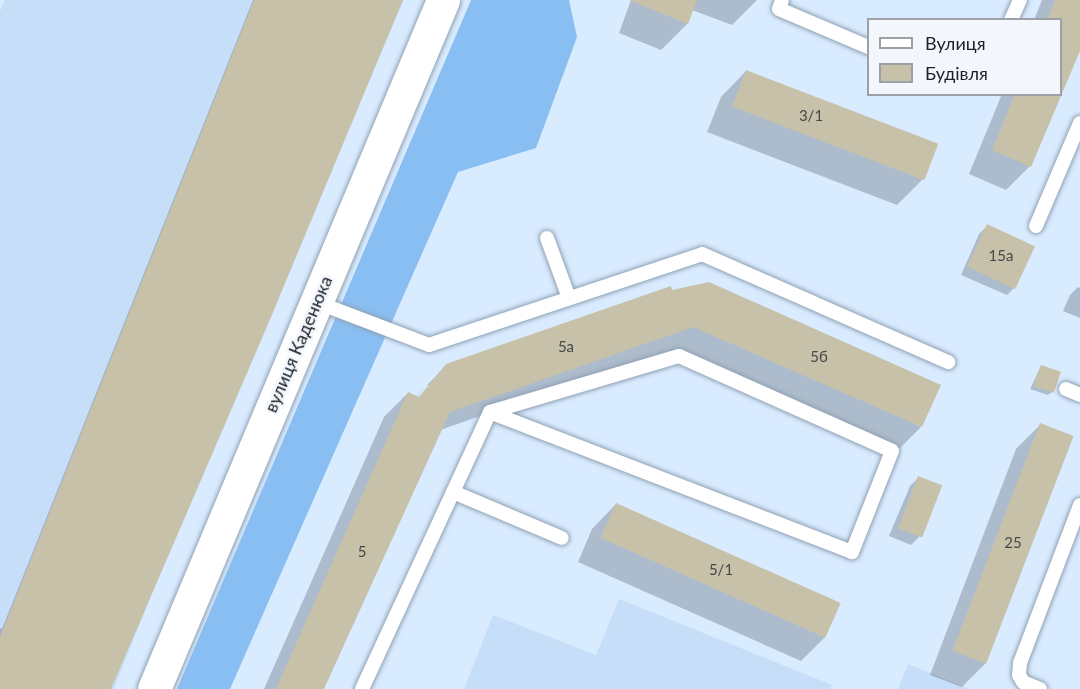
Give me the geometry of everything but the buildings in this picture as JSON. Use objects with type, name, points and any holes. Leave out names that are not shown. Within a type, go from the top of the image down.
[{"type":"street","name":"вулиця Каденюка","points":[[154,689],[443,0]]},
{"type":"lane","points":[[782,0],[779,9],[867,47]]},
{"type":"lane","points":[[1012,18],[1020,0]]},
{"type":"lane","points":[[1036,226],[1080,123]]},
{"type":"lane","points":[[547,238],[569,298]]},
{"type":"lane","points":[[316,302],[429,345],[702,254],[948,362]]},
{"type":"lane","points":[[362,689],[490,412],[679,356],[892,451],[852,552],[490,412]]},
{"type":"lane","points":[[1066,389],[1080,395]]},
{"type":"lane","points":[[453,492],[562,538]]},
{"type":"lane","points":[[1040,689],[1023,682],[1019,675],[1020,663],[1080,505]]},
{"type":"shaded area","points":[[5,0],[404,0],[219,424],[114,689],[0,689],[0,11]]},
{"type":"shaded area","points":[[471,0],[569,0],[577,37],[536,148],[458,172],[230,689],[177,689]]},
{"type":"shaded area","points":[[619,599],[832,685],[830,689],[464,689],[493,615],[596,655]]},
{"type":"shaded area","points":[[908,664],[970,689],[898,689]]}]
